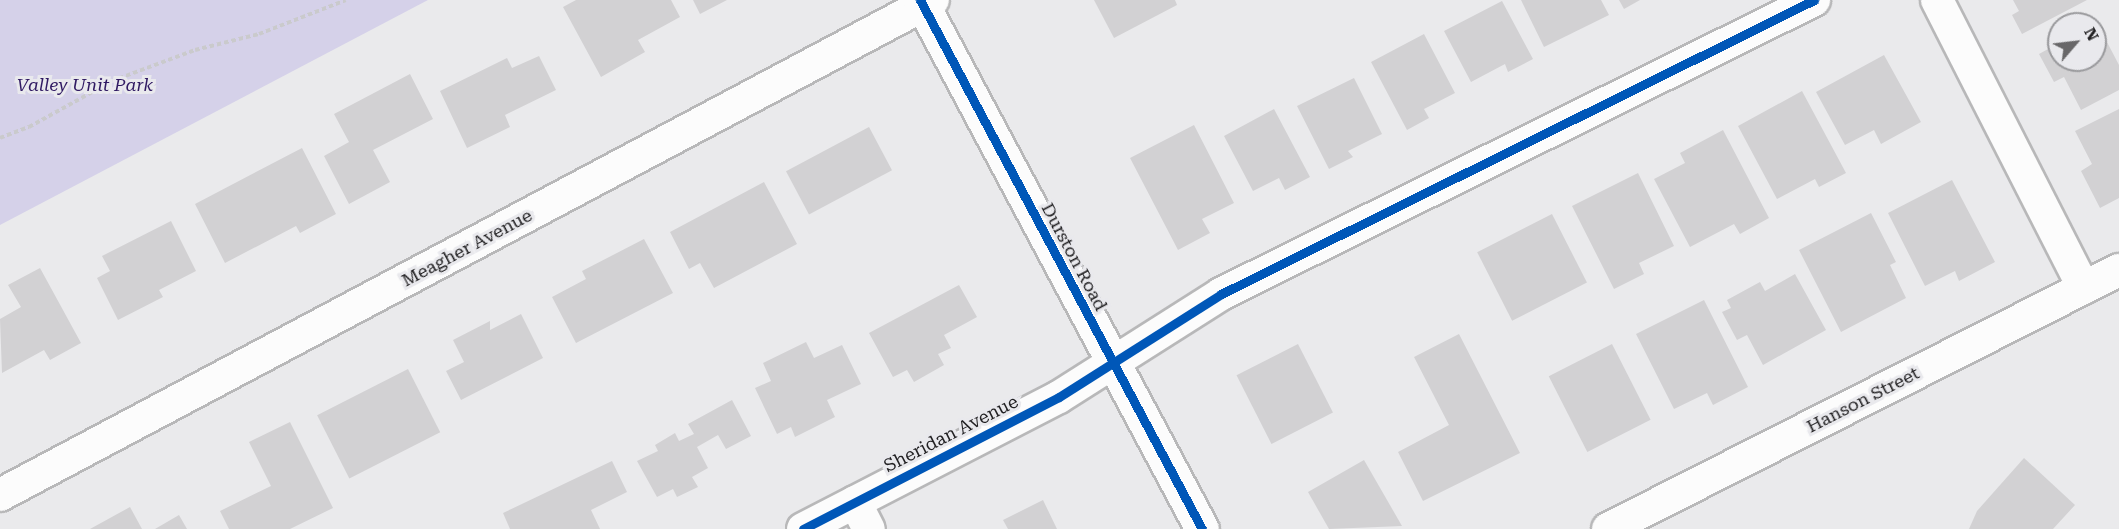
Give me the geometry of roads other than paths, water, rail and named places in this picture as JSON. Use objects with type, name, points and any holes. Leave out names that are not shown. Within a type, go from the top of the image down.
[{"type":"main road","name":"Durston Road","points":[[926,3],[1112,365],[1202,529]]},
{"type":"street","name":"Sheridan Avenue","points":[[803,529],[862,516],[1112,365],[1221,294],[1814,0]]},
{"type":"street","points":[[1936,0],[2084,288]]},
{"type":"street","name":"Meagher Avenue","points":[[0,495],[926,3]]},
{"type":"street","name":"Hanson Street","points":[[1608,529],[2119,270]]},
{"type":"park label","name":"Valley Unit Park","points":[[85,85]]}]
